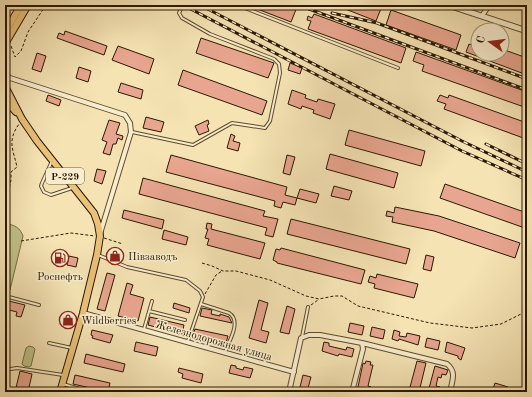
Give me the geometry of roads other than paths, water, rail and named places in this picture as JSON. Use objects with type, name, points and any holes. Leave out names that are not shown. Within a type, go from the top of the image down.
[{"type":"highway","points":[[5,32],[21,5]]},
{"type":"highway","points":[[5,44],[28,5]]},
{"type":"highway","name":"Р-229","points":[[5,86],[22,119]]},
{"type":"highway","name":"Р-229","points":[[5,100],[22,119],[94,213],[98,224],[100,236],[83,313],[60,392]]},
{"type":"street","points":[[448,5],[527,30]]},
{"type":"street","points":[[482,16],[489,5]]},
{"type":"street","points":[[5,75],[10,78],[125,115],[130,123],[131,132],[100,236]]},
{"type":"street","name":"Железнодорожная улица","points":[[83,313],[294,372]]},
{"type":"street","points":[[289,392],[301,338],[310,335],[320,335],[362,342],[447,364],[452,368],[453,373],[450,392]]},
{"type":"street","points":[[352,392],[363,349],[362,342]]},
{"type":"lane","points":[[131,132],[193,145],[232,123],[265,128],[270,121],[280,74],[279,64],[274,59],[210,34],[182,18],[179,13],[183,5]]},
{"type":"lane","points":[[237,5],[398,68]]},
{"type":"lane","points":[[53,160],[41,186],[44,192],[51,195],[74,187]]},
{"type":"lane","points":[[96,255],[127,267],[186,280],[200,292],[203,297],[188,342]]},
{"type":"lane","points":[[5,296],[39,305]]},
{"type":"lane","points":[[144,329],[152,301]]},
{"type":"lane","points":[[201,304],[234,316],[234,328],[225,353]]},
{"type":"lane","points":[[301,338],[308,307]]},
{"type":"lane","points":[[149,311],[185,320]]},
{"type":"lane","points":[[49,343],[73,348]]},
{"type":"lane","points":[[5,368],[17,368],[65,376]]},
{"type":"lane","points":[[63,384],[90,392]]},
{"type":"railway","points":[[183,5],[462,151],[527,180]]},
{"type":"railway","points":[[200,5],[462,141],[527,172]]},
{"type":"railway","points":[[309,9],[527,90]]},
{"type":"railway","points":[[332,13],[377,23],[527,79]]},
{"type":"railway","points":[[486,144],[527,164]]},
{"type":"place","name":"Пiвзаводъ","points":[[115,256]]},
{"type":"place","name":"Роснефть","points":[[60,258]]},
{"type":"place","name":"Wildberries","points":[[68,320]]}]
